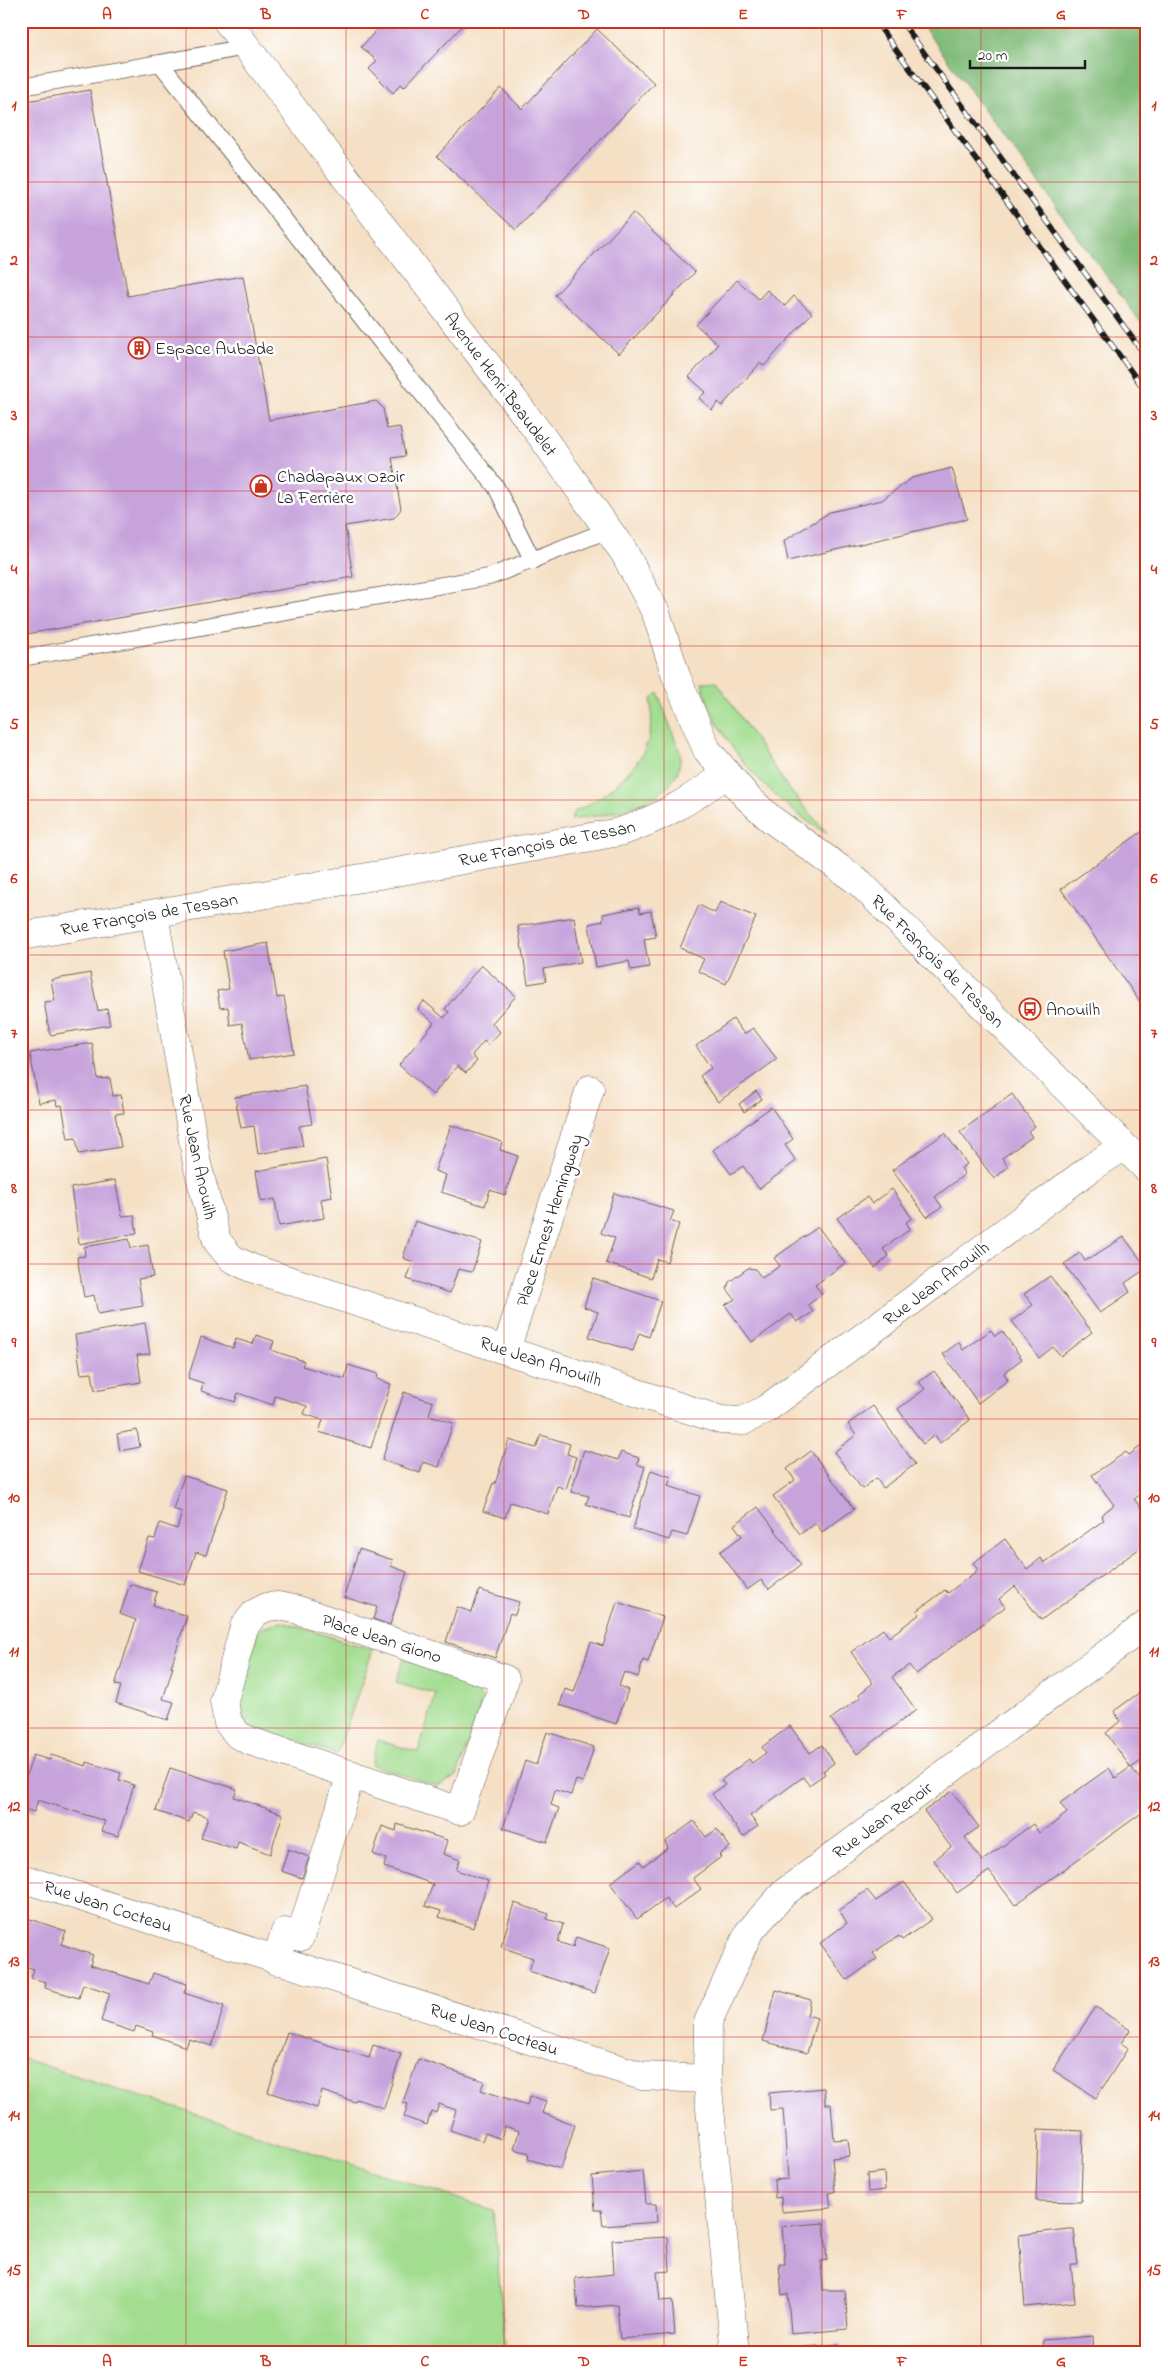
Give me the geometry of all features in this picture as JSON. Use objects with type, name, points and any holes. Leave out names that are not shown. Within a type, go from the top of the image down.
[{"type":"street","name":"Avenue Henri Beaudelet","points":[[226,21],[542,437],[624,552],[656,612],[695,724],[707,750],[726,774]]},
{"type":"street","name":"Rue François de Tessan","points":[[21,936],[619,832],[647,824],[698,794],[726,774],[771,819],[860,883],[1147,1169]]},
{"type":"street","name":"Rue Jean Anouilh","points":[[154,914],[197,1164],[217,1241],[231,1258],[251,1268],[721,1420],[743,1421],[766,1409],[1091,1168],[1124,1146]]},
{"type":"street","name":"Place Ernest Hemingway","points":[[506,1350],[590,1089]]},
{"type":"street","name":"Place Jean Giono","points":[[278,1606],[295,1609],[505,1679],[460,1811],[350,1774],[250,1741],[238,1735],[228,1723],[224,1701],[244,1627],[255,1613],[278,1606]]},
{"type":"street","name":"Rue Jean Renoir","points":[[707,2079],[708,2022],[750,1932],[785,1892],[1147,1624]]},
{"type":"street","points":[[276,1960],[285,1932],[300,1937],[350,1774]]},
{"type":"street","name":"Rue Jean Cocteau","points":[[21,1878],[642,2076],[707,2079]]},
{"type":"street","points":[[707,2079],[735,2353]]},
{"type":"lane","points":[[21,87],[246,47]]},
{"type":"lane","points":[[160,63],[496,487],[533,561]]},
{"type":"lane","points":[[21,658],[489,577],[608,530]]},
{"type":"green space","points":[[919,21],[1147,21],[1147,331]]},
{"type":"green space","points":[[702,682],[717,682],[788,788],[828,834],[808,822],[788,806],[750,770],[733,749],[719,727],[709,705]]},
{"type":"green space","points":[[658,693],[680,753],[678,770],[670,784],[657,795],[623,810],[571,820],[574,812],[617,784],[642,754],[650,732],[651,700]]},
{"type":"green space","points":[[282,1622],[373,1650],[337,1754],[248,1726],[236,1704],[259,1629]]},
{"type":"green space","points":[[404,1658],[471,1679],[482,1701],[457,1776],[438,1786],[371,1765],[378,1740],[418,1752],[436,1694],[396,1682]]},
{"type":"green space","points":[[21,2058],[493,2210],[506,2353],[21,2353]]},
{"type":"building","points":[[385,21],[467,21],[404,87],[401,84],[393,93],[369,69],[377,61],[361,47]]},
{"type":"building","points":[[597,29],[654,83],[516,230],[437,156],[501,88],[522,109]]},
{"type":"building","name":"Espace Aubade","points":[[90,90],[128,296],[243,276],[269,420],[376,401],[383,408],[387,429],[400,427],[405,456],[392,458],[401,509],[394,518],[345,526],[353,577],[21,635],[21,102]]},
{"type":"building","points":[[633,213],[695,272],[619,354],[555,295]]},
{"type":"building","points":[[737,280],[759,299],[767,290],[785,306],[794,296],[812,313],[764,366],[760,363],[722,406],[718,402],[712,410],[699,398],[706,392],[689,377],[718,344],[696,325]]},
{"type":"building","points":[[952,468],[967,519],[788,561],[784,541],[830,512],[882,500],[912,478]]},
{"type":"building","points":[[1147,828],[1147,1012],[1061,889]]},
{"type":"building","points":[[720,902],[756,917],[726,984],[698,971],[704,959],[680,948],[699,905],[715,913]]},
{"type":"building","points":[[639,907],[640,913],[651,911],[656,937],[644,939],[649,967],[631,970],[629,961],[596,967],[589,924],[603,921],[603,914]]},
{"type":"building","points":[[574,917],[581,962],[544,969],[546,981],[528,984],[518,926]]},
{"type":"building","points":[[268,943],[277,998],[284,997],[294,1053],[249,1060],[242,1023],[230,1025],[228,1007],[220,1008],[217,991],[229,989],[223,951]]},
{"type":"building","points":[[481,965],[516,996],[492,1023],[500,1032],[488,1045],[484,1041],[472,1055],[477,1061],[466,1073],[457,1066],[433,1095],[399,1065],[434,1023],[418,1009],[424,1001],[444,1018],[449,1012],[445,1009]]},
{"type":"building","points":[[90,973],[98,1011],[107,1009],[110,1025],[50,1035],[44,1002],[55,1001],[51,980]]},
{"type":"building","points":[[733,1019],[744,1034],[753,1028],[777,1059],[718,1102],[700,1076],[711,1068],[696,1046]]},
{"type":"building","points":[[92,1043],[98,1079],[110,1078],[113,1096],[121,1095],[124,1113],[115,1114],[121,1147],[79,1154],[76,1138],[68,1139],[62,1105],[57,1106],[56,1100],[39,1103],[30,1053]]},
{"type":"building","points":[[305,1086],[312,1124],[299,1126],[303,1146],[258,1154],[254,1126],[241,1128],[235,1097]]},
{"type":"building","points":[[756,1091],[762,1099],[744,1112],[739,1104]]},
{"type":"building","points":[[1012,1094],[1035,1126],[1028,1131],[1032,1137],[1002,1158],[1008,1167],[994,1179],[960,1132]]},
{"type":"building","points":[[771,1107],[793,1139],[785,1145],[796,1161],[759,1189],[743,1166],[731,1174],[713,1150]]},
{"type":"building","points":[[451,1125],[502,1142],[500,1150],[518,1156],[505,1195],[490,1190],[485,1206],[441,1192],[446,1175],[435,1171]]},
{"type":"building","points":[[945,1133],[967,1164],[961,1168],[965,1174],[935,1197],[942,1207],[927,1217],[892,1170]]},
{"type":"building","points":[[326,1159],[332,1197],[321,1199],[324,1218],[279,1226],[275,1199],[261,1202],[256,1171]]},
{"type":"building","points":[[115,1180],[122,1216],[134,1215],[137,1233],[79,1244],[71,1188]]},
{"type":"building","points":[[892,1189],[912,1218],[906,1222],[910,1229],[883,1249],[889,1256],[875,1268],[837,1218],[867,1197],[872,1204]]},
{"type":"building","points":[[614,1193],[674,1211],[670,1221],[679,1224],[667,1262],[657,1259],[651,1278],[606,1263],[615,1238],[601,1233]]},
{"type":"building","points":[[415,1221],[482,1242],[472,1272],[458,1269],[450,1293],[407,1279],[413,1262],[403,1258]]},
{"type":"building","points":[[818,1227],[845,1263],[815,1285],[822,1294],[808,1305],[813,1312],[797,1322],[791,1314],[752,1342],[725,1305],[735,1299],[727,1289],[729,1282],[748,1268],[755,1269],[762,1278],[780,1266],[774,1258]]},
{"type":"building","points":[[1124,1237],[1147,1268],[1125,1283],[1130,1292],[1100,1313],[1064,1264],[1080,1253],[1085,1261]]},
{"type":"building","points":[[129,1239],[131,1248],[148,1245],[153,1277],[138,1279],[143,1306],[98,1314],[94,1295],[84,1297],[77,1257],[85,1256],[84,1247]]},
{"type":"building","points":[[1050,1276],[1092,1332],[1061,1356],[1053,1347],[1039,1358],[1012,1321],[1033,1305],[1024,1294]]},
{"type":"building","points":[[593,1278],[661,1301],[649,1337],[639,1333],[633,1351],[589,1337],[598,1312],[584,1307]]},
{"type":"building","points":[[145,1323],[150,1354],[137,1355],[141,1382],[95,1390],[92,1373],[81,1374],[75,1335]]},
{"type":"building","points":[[991,1330],[995,1336],[1002,1331],[1022,1359],[1004,1373],[1008,1380],[978,1403],[943,1354],[959,1342],[963,1350]]},
{"type":"building","points":[[256,1335],[274,1341],[271,1350],[304,1361],[302,1366],[345,1379],[348,1365],[378,1374],[377,1379],[391,1384],[371,1448],[319,1432],[323,1420],[304,1414],[307,1406],[275,1396],[273,1405],[238,1393],[235,1402],[201,1391],[203,1383],[188,1378],[201,1337],[233,1348],[236,1339],[253,1344]]},
{"type":"building","points":[[934,1371],[970,1420],[940,1443],[935,1435],[923,1444],[898,1409],[925,1389],[919,1382]]},
{"type":"building","points":[[404,1392],[433,1402],[429,1415],[453,1423],[439,1467],[423,1462],[420,1473],[382,1460]]},
{"type":"building","points":[[873,1406],[915,1464],[883,1488],[876,1478],[862,1489],[834,1452],[856,1435],[848,1424]]},
{"type":"building","points":[[137,1430],[140,1447],[120,1451],[117,1434]]},
{"type":"building","points":[[541,1435],[570,1444],[567,1454],[576,1457],[566,1489],[557,1486],[548,1514],[510,1502],[505,1518],[483,1511],[493,1483],[495,1484],[509,1440],[536,1448]]},
{"type":"building","points":[[1144,1444],[1147,1447],[1147,1490],[1134,1499],[1147,1516],[1147,1543],[1041,1620],[1015,1586],[999,1599],[1005,1607],[916,1674],[909,1665],[892,1677],[916,1710],[857,1754],[831,1719],[861,1697],[859,1694],[873,1683],[851,1652],[883,1629],[889,1637],[920,1614],[917,1611],[945,1590],[948,1593],[978,1570],[973,1563],[1005,1539],[1027,1569],[1041,1558],[1044,1563],[1104,1520],[1101,1515],[1114,1505],[1092,1475],[1126,1452],[1129,1455]]},
{"type":"building","points":[[584,1450],[618,1460],[621,1452],[639,1458],[637,1464],[645,1467],[629,1518],[586,1504],[589,1496],[571,1492]]},
{"type":"building","points":[[811,1451],[854,1509],[822,1532],[816,1523],[800,1534],[773,1496],[795,1480],[787,1469]]},
{"type":"building","points":[[651,1470],[671,1477],[668,1486],[700,1496],[687,1536],[672,1532],[669,1540],[633,1529]]},
{"type":"building","points":[[184,1476],[228,1489],[206,1555],[196,1552],[185,1585],[138,1571],[149,1538],[155,1539],[160,1523],[177,1529],[182,1512],[173,1509]]},
{"type":"building","points":[[758,1507],[801,1565],[769,1589],[761,1580],[747,1590],[720,1552],[742,1536],[734,1525]]},
{"type":"building","points":[[359,1549],[393,1560],[391,1566],[407,1572],[390,1625],[373,1619],[377,1607],[344,1597]]},
{"type":"building","points":[[130,1584],[157,1592],[153,1605],[187,1616],[163,1699],[174,1702],[168,1720],[116,1703],[121,1686],[115,1685],[136,1620],[120,1614]]},
{"type":"building","points":[[479,1590],[519,1602],[515,1615],[510,1613],[495,1658],[446,1642],[457,1607],[472,1612]]},
{"type":"building","points":[[617,1602],[663,1617],[648,1662],[643,1660],[638,1677],[624,1672],[619,1686],[628,1690],[616,1724],[560,1705],[565,1689],[574,1692],[591,1642],[603,1646]]},
{"type":"building","points":[[1147,1687],[1147,1757],[1131,1768],[1106,1733],[1120,1721],[1114,1711]]},
{"type":"building","points":[[790,1726],[810,1753],[822,1745],[834,1763],[823,1771],[825,1774],[809,1785],[803,1777],[750,1816],[758,1826],[743,1837],[712,1794],[725,1785],[721,1780],[749,1759],[752,1763],[766,1753],[762,1747]]},
{"type":"building","points":[[547,1732],[594,1747],[583,1782],[576,1780],[571,1795],[555,1790],[551,1805],[559,1808],[547,1842],[503,1828],[525,1761],[536,1765]]},
{"type":"building","points":[[33,1755],[50,1760],[51,1755],[86,1766],[87,1762],[121,1773],[119,1780],[134,1785],[118,1836],[101,1831],[105,1821],[38,1800],[34,1812],[21,1808],[21,1793]]},
{"type":"building","points":[[1131,1767],[1147,1789],[1147,1809],[1015,1905],[989,1871],[957,1893],[934,1860],[951,1847],[924,1811],[952,1791],[979,1827],[965,1837],[982,1861],[1033,1824],[1039,1833],[1053,1824],[1067,1813],[1060,1803],[1109,1768],[1115,1778]]},
{"type":"building","points":[[170,1768],[237,1789],[234,1797],[283,1814],[270,1854],[238,1842],[236,1849],[201,1838],[208,1817],[193,1812],[189,1822],[156,1811]]},
{"type":"building","points":[[694,1821],[706,1837],[717,1829],[730,1847],[719,1855],[721,1857],[693,1878],[701,1889],[674,1909],[666,1898],[637,1919],[610,1883],[640,1861],[643,1866],[668,1848],[665,1842]]},
{"type":"building","points":[[397,1824],[447,1840],[443,1854],[460,1860],[456,1870],[488,1881],[473,1928],[439,1917],[441,1911],[425,1906],[433,1884],[384,1867],[386,1859],[373,1854],[382,1826],[396,1831]]},
{"type":"building","points":[[288,1849],[309,1857],[302,1878],[281,1871]]},
{"type":"building","points":[[904,1882],[932,1919],[902,1940],[899,1936],[873,1953],[877,1959],[847,1980],[820,1943],[847,1923],[839,1910],[867,1890],[876,1901]]},
{"type":"building","points":[[514,1903],[549,1914],[547,1919],[563,1924],[558,1942],[573,1947],[576,1937],[610,1948],[595,1993],[529,1971],[533,1958],[501,1947]]},
{"type":"building","points":[[21,1916],[66,1931],[61,1944],[93,1955],[90,1965],[149,1984],[153,1973],[187,1984],[184,1993],[224,2006],[212,2046],[189,2039],[186,2047],[152,2035],[153,2032],[136,2026],[134,2032],[101,2021],[110,1993],[83,1984],[79,1998],[45,1988],[46,1982],[31,1978],[34,1969],[21,1965]]},
{"type":"building","points":[[776,1990],[811,2000],[807,2015],[817,2018],[807,2053],[763,2041]]},
{"type":"building","points":[[1096,2007],[1130,2030],[1121,2043],[1128,2048],[1096,2098],[1053,2070]]},
{"type":"building","points":[[287,2032],[369,2058],[373,2045],[401,2054],[384,2108],[356,2099],[355,2102],[322,2091],[317,2108],[268,2092]]},
{"type":"building","points":[[418,2059],[484,2081],[481,2090],[527,2105],[530,2096],[546,2101],[542,2113],[575,2125],[561,2169],[528,2159],[529,2153],[514,2149],[519,2131],[505,2126],[501,2139],[485,2133],[482,2141],[450,2130],[456,2110],[439,2104],[436,2113],[431,2111],[427,2125],[404,2117],[408,2104],[403,2102]]},
{"type":"building","points":[[824,2088],[825,2104],[831,2104],[834,2140],[848,2139],[850,2156],[832,2158],[835,2192],[829,2193],[831,2208],[782,2212],[781,2197],[775,2198],[774,2180],[788,2179],[783,2109],[770,2110],[769,2093]]},
{"type":"building","points":[[1038,2129],[1083,2131],[1081,2202],[1036,2201]]},
{"type":"building","points":[[643,2171],[646,2204],[656,2204],[657,2222],[603,2226],[601,2210],[595,2210],[592,2176]]},
{"type":"building","points":[[884,2172],[885,2190],[868,2192],[867,2174]]},
{"type":"building","points":[[824,2223],[827,2260],[821,2261],[823,2290],[845,2290],[848,2329],[791,2334],[788,2294],[782,2295],[779,2264],[785,2264],[782,2226]]},
{"type":"building","points":[[1074,2229],[1078,2265],[1071,2265],[1075,2302],[1025,2307],[1019,2235]]},
{"type":"building","points":[[668,2237],[670,2271],[657,2272],[660,2301],[672,2300],[675,2334],[620,2339],[617,2305],[578,2308],[575,2278],[614,2274],[612,2240]]},
{"type":"building","points":[[1093,2336],[1094,2353],[1044,2353],[1043,2340]]},
{"type":"building","points":[[840,2344],[841,2353],[793,2353],[793,2348]]},
{"type":"railway","points":[[875,21],[1147,393]]},
{"type":"railway","points":[[901,21],[1147,358]]},
{"type":"place","name":"Espace Aubade","points":[[139,348]]},
{"type":"place","name":"Chadapaux Ozoir La Ferrière","points":[[261,486]]},
{"type":"place","name":"Anouilh","points":[[1030,1009]]}]
